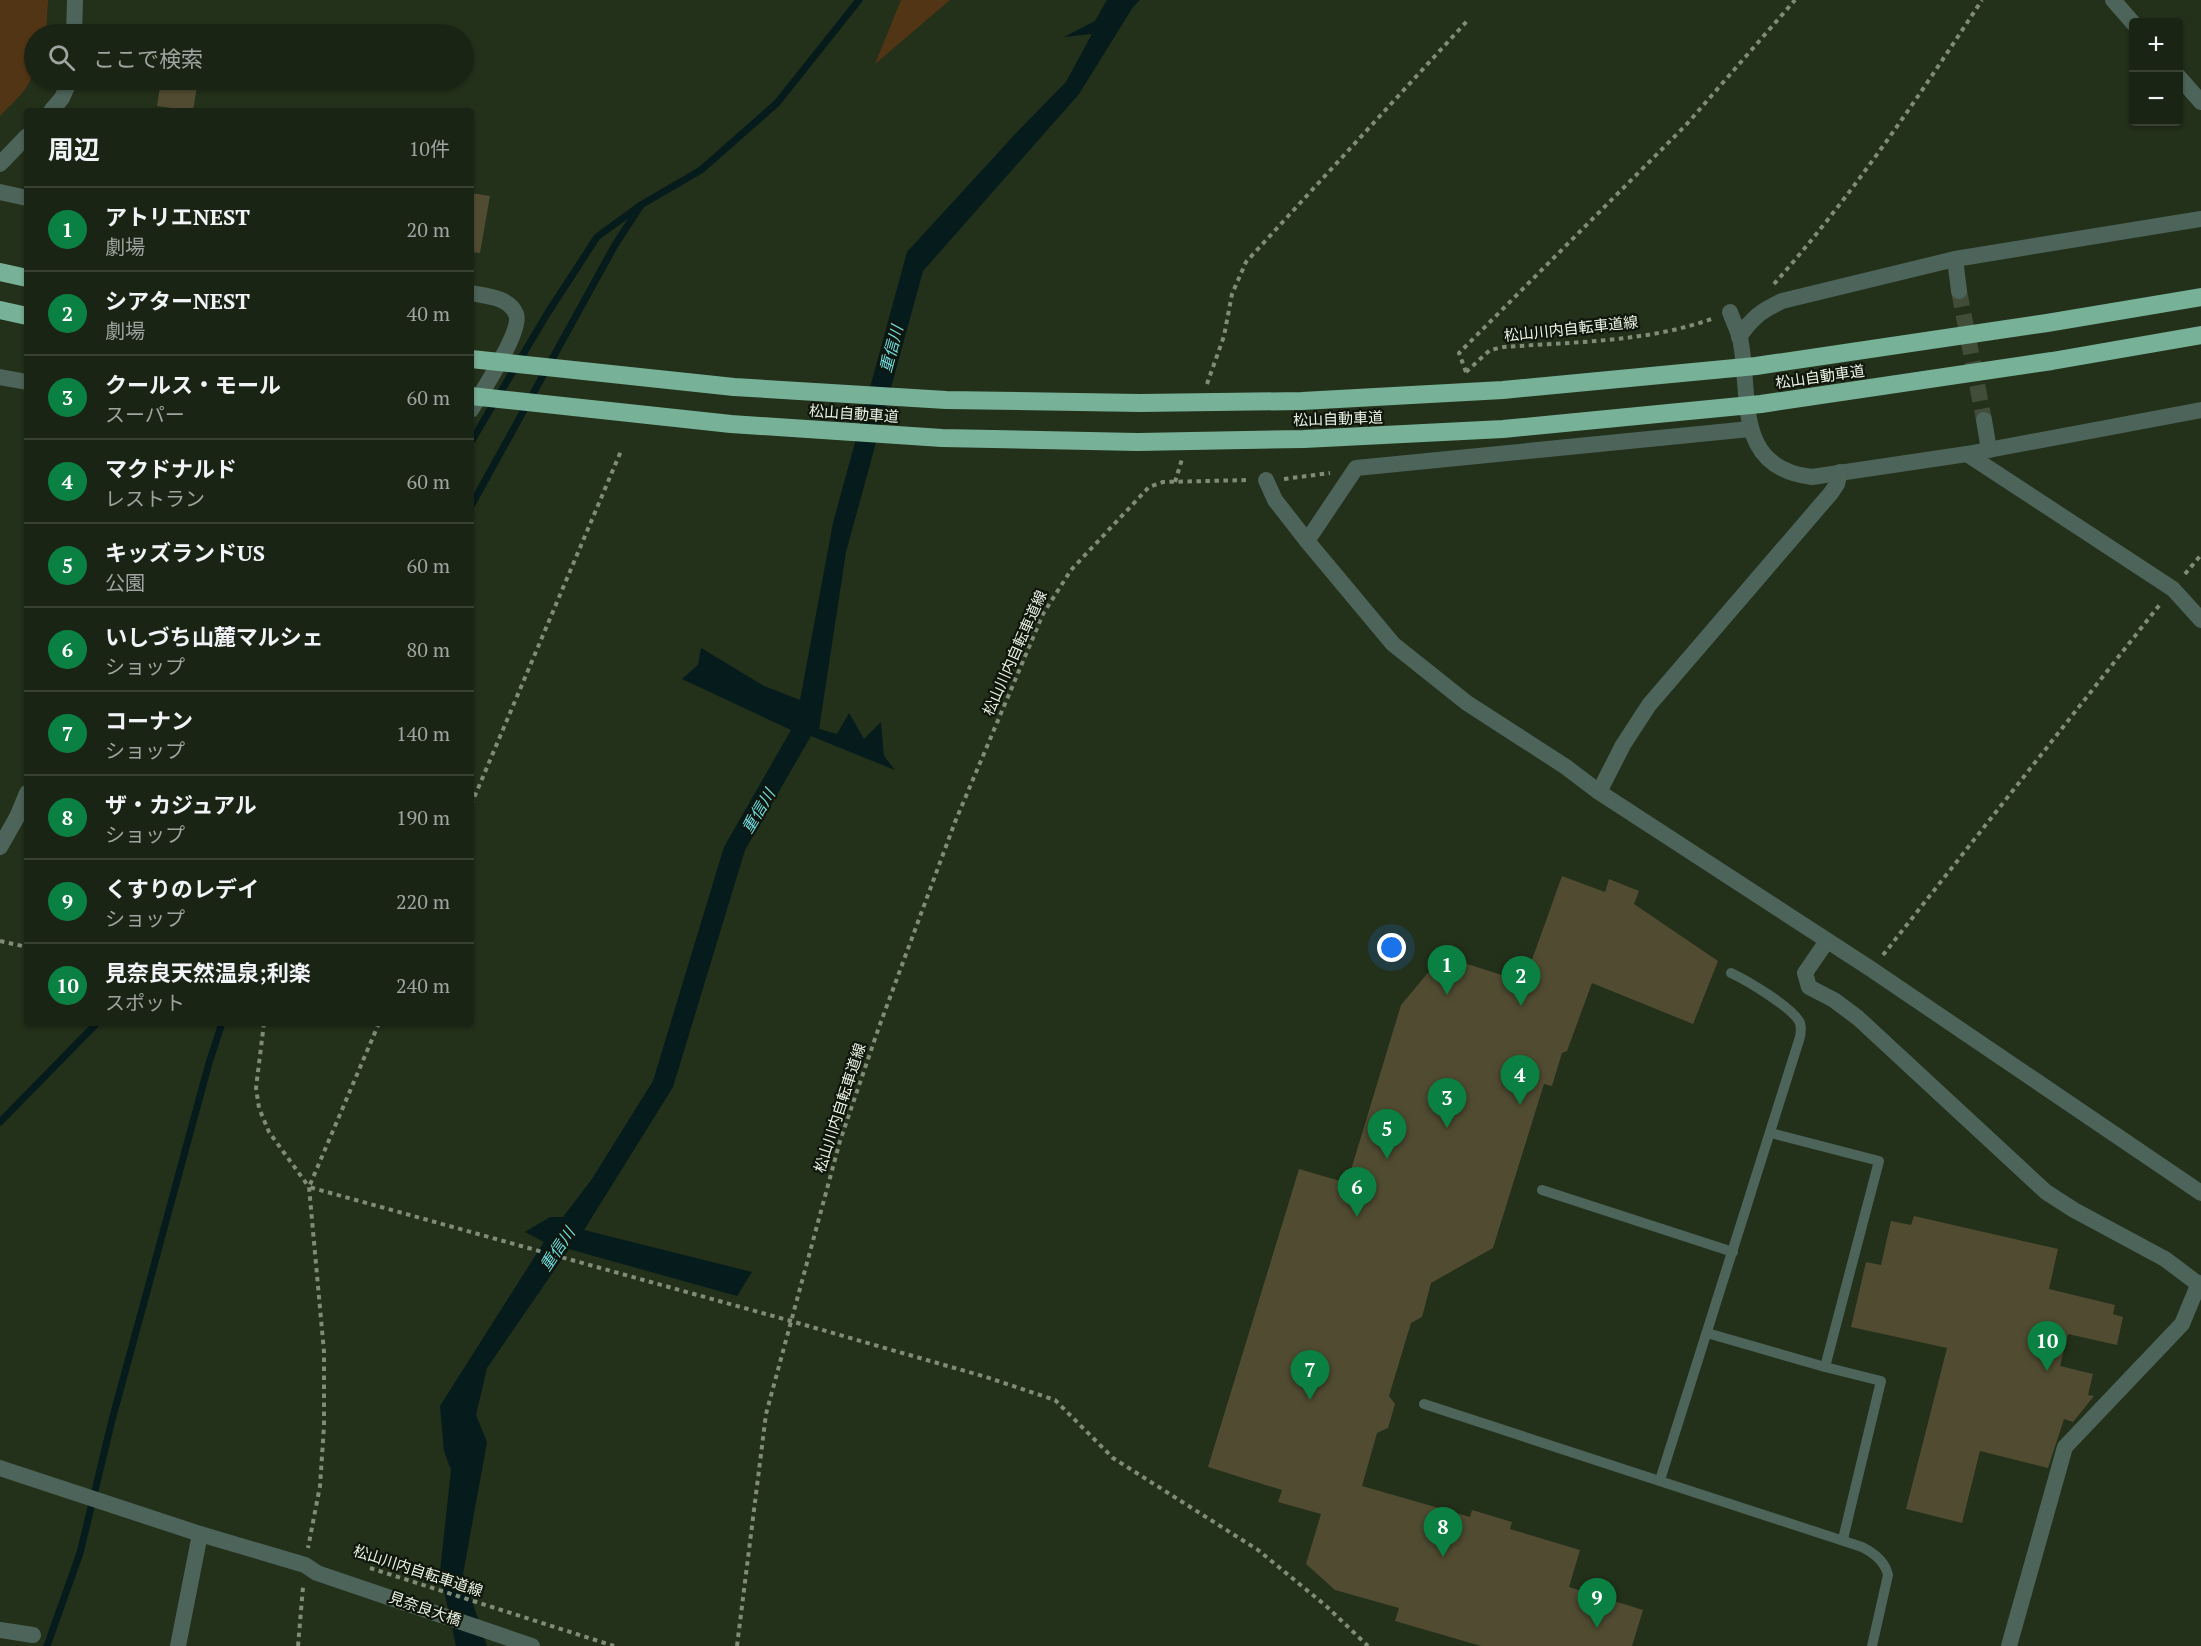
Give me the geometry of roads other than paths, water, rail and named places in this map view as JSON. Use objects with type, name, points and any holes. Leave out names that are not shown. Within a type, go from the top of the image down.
[{"type":"highway","points":[[0,272],[24,277]]},
{"type":"highway","name":"松山自動車道","points":[[474,359],[734,387],[946,400],[1140,403],[1302,401],[1503,390],[1756,366],[2047,323],[2201,297]]},
{"type":"highway","points":[[0,310],[24,315]]},
{"type":"highway","name":"松山自動車道","points":[[474,396],[731,424],[942,438],[1138,442],[1304,439],[1503,429],[1761,404],[2052,361],[2201,334]]},
{"type":"street","points":[[74,24],[75,0]]},
{"type":"street","points":[[2113,0],[2129,19]]},
{"type":"street","points":[[2183,82],[2201,102]]},
{"type":"street","points":[[54,108],[66,90]]},
{"type":"street","points":[[0,164],[24,139]]},
{"type":"street","points":[[0,192],[24,197]]},
{"type":"street","points":[[1740,337],[1762,310],[1782,301],[1955,259],[2201,219]]},
{"type":"street","points":[[1955,259],[1959,291]]},
{"type":"street","points":[[474,294],[506,302],[516,313],[517,325],[511,342],[474,405]]},
{"type":"street","points":[[1730,312],[1740,337],[1750,429],[1763,455],[1776,466],[1794,475],[1812,477],[1967,454],[2201,410]]},
{"type":"street","points":[[0,377],[24,381]]},
{"type":"street","points":[[1984,420],[1989,450]]},
{"type":"street","points":[[1307,541],[1356,468],[1750,429]]},
{"type":"street","points":[[1967,454],[2173,589],[2201,620]]},
{"type":"street","points":[[1599,792],[1623,745],[1649,705],[1831,493],[1837,484],[1840,472]]},
{"type":"street","points":[[1266,480],[1275,500],[1393,644],[1467,703],[1871,969],[2201,1193]]},
{"type":"street","points":[[0,847],[24,800]]},
{"type":"street","points":[[1827,941],[1805,973],[1809,987],[1834,1000],[1858,1018],[2046,1192],[2074,1210],[2164,1259],[2200,1285],[2182,1323],[2065,1447],[2009,1646]]},
{"type":"street","name":"見奈良大橋","points":[[0,1468],[311,1569],[532,1646]]},
{"type":"street","points":[[178,1646],[200,1534]]},
{"type":"street","points":[[0,1629],[33,1635]]},
{"type":"lane","points":[[1660,1480],[1800,1037],[1801,1024],[1796,1016],[1750,982],[1731,973]]},
{"type":"lane","points":[[1770,1133],[1879,1161],[1825,1367]]},
{"type":"lane","points":[[1542,1190],[1733,1252]]},
{"type":"lane","points":[[1707,1333],[1881,1381],[1843,1539]]},
{"type":"lane","points":[[1424,1404],[1843,1539],[1871,1552],[1887,1569],[1886,1591],[1872,1646]]},
{"type":"water","name":"重信川","points":[[1107,0],[1140,0],[1133,7],[1079,94],[923,271],[846,552],[819,729],[837,734],[849,713],[864,739],[881,722],[884,756],[895,770],[811,736],[745,850],[673,1087],[584,1230],[752,1272],[737,1296],[569,1249],[487,1368],[476,1415],[487,1442],[463,1574],[487,1646],[456,1646],[440,1572],[451,1470],[444,1451],[440,1406],[544,1242],[525,1232],[550,1217],[563,1217],[592,1179],[653,1081],[724,847],[791,730],[682,679],[698,665],[701,648],[764,686],[800,700],[833,523],[907,252],[1066,82],[1092,34],[1064,37],[1095,21]]},
{"type":"waterway","points":[[474,501],[615,245],[641,205],[701,170],[777,103],[859,0]]},
{"type":"waterway","points":[[474,437],[547,314],[597,237],[638,207]]},
{"type":"waterway","points":[[0,1122],[94,1026]]},
{"type":"waterway","points":[[47,1646],[80,1553],[112,1420],[221,1026]]},
{"type":"tunnel","points":[[1959,291],[1984,420]]},
{"type":"place","name":"アトリエNEST","points":[[1447,995]]},
{"type":"place","name":"シアターNEST","points":[[1521,1006]]},
{"type":"place","name":"マクドナルド","points":[[1520,1105]]},
{"type":"place","name":"クールス・モール","points":[[1447,1128]]},
{"type":"place","name":"キッズランドUS","points":[[1387,1159]]},
{"type":"place","name":"いしづち山麓マルシェ","points":[[1357,1217]]},
{"type":"place","name":"見奈良天然温泉;利楽","points":[[2047,1371]]},
{"type":"place","name":"コーナン","points":[[1310,1400]]},
{"type":"place","name":"ザ・カジュアル","points":[[1443,1557]]},
{"type":"place","name":"くすりのレデイ","points":[[1597,1628]]}]
